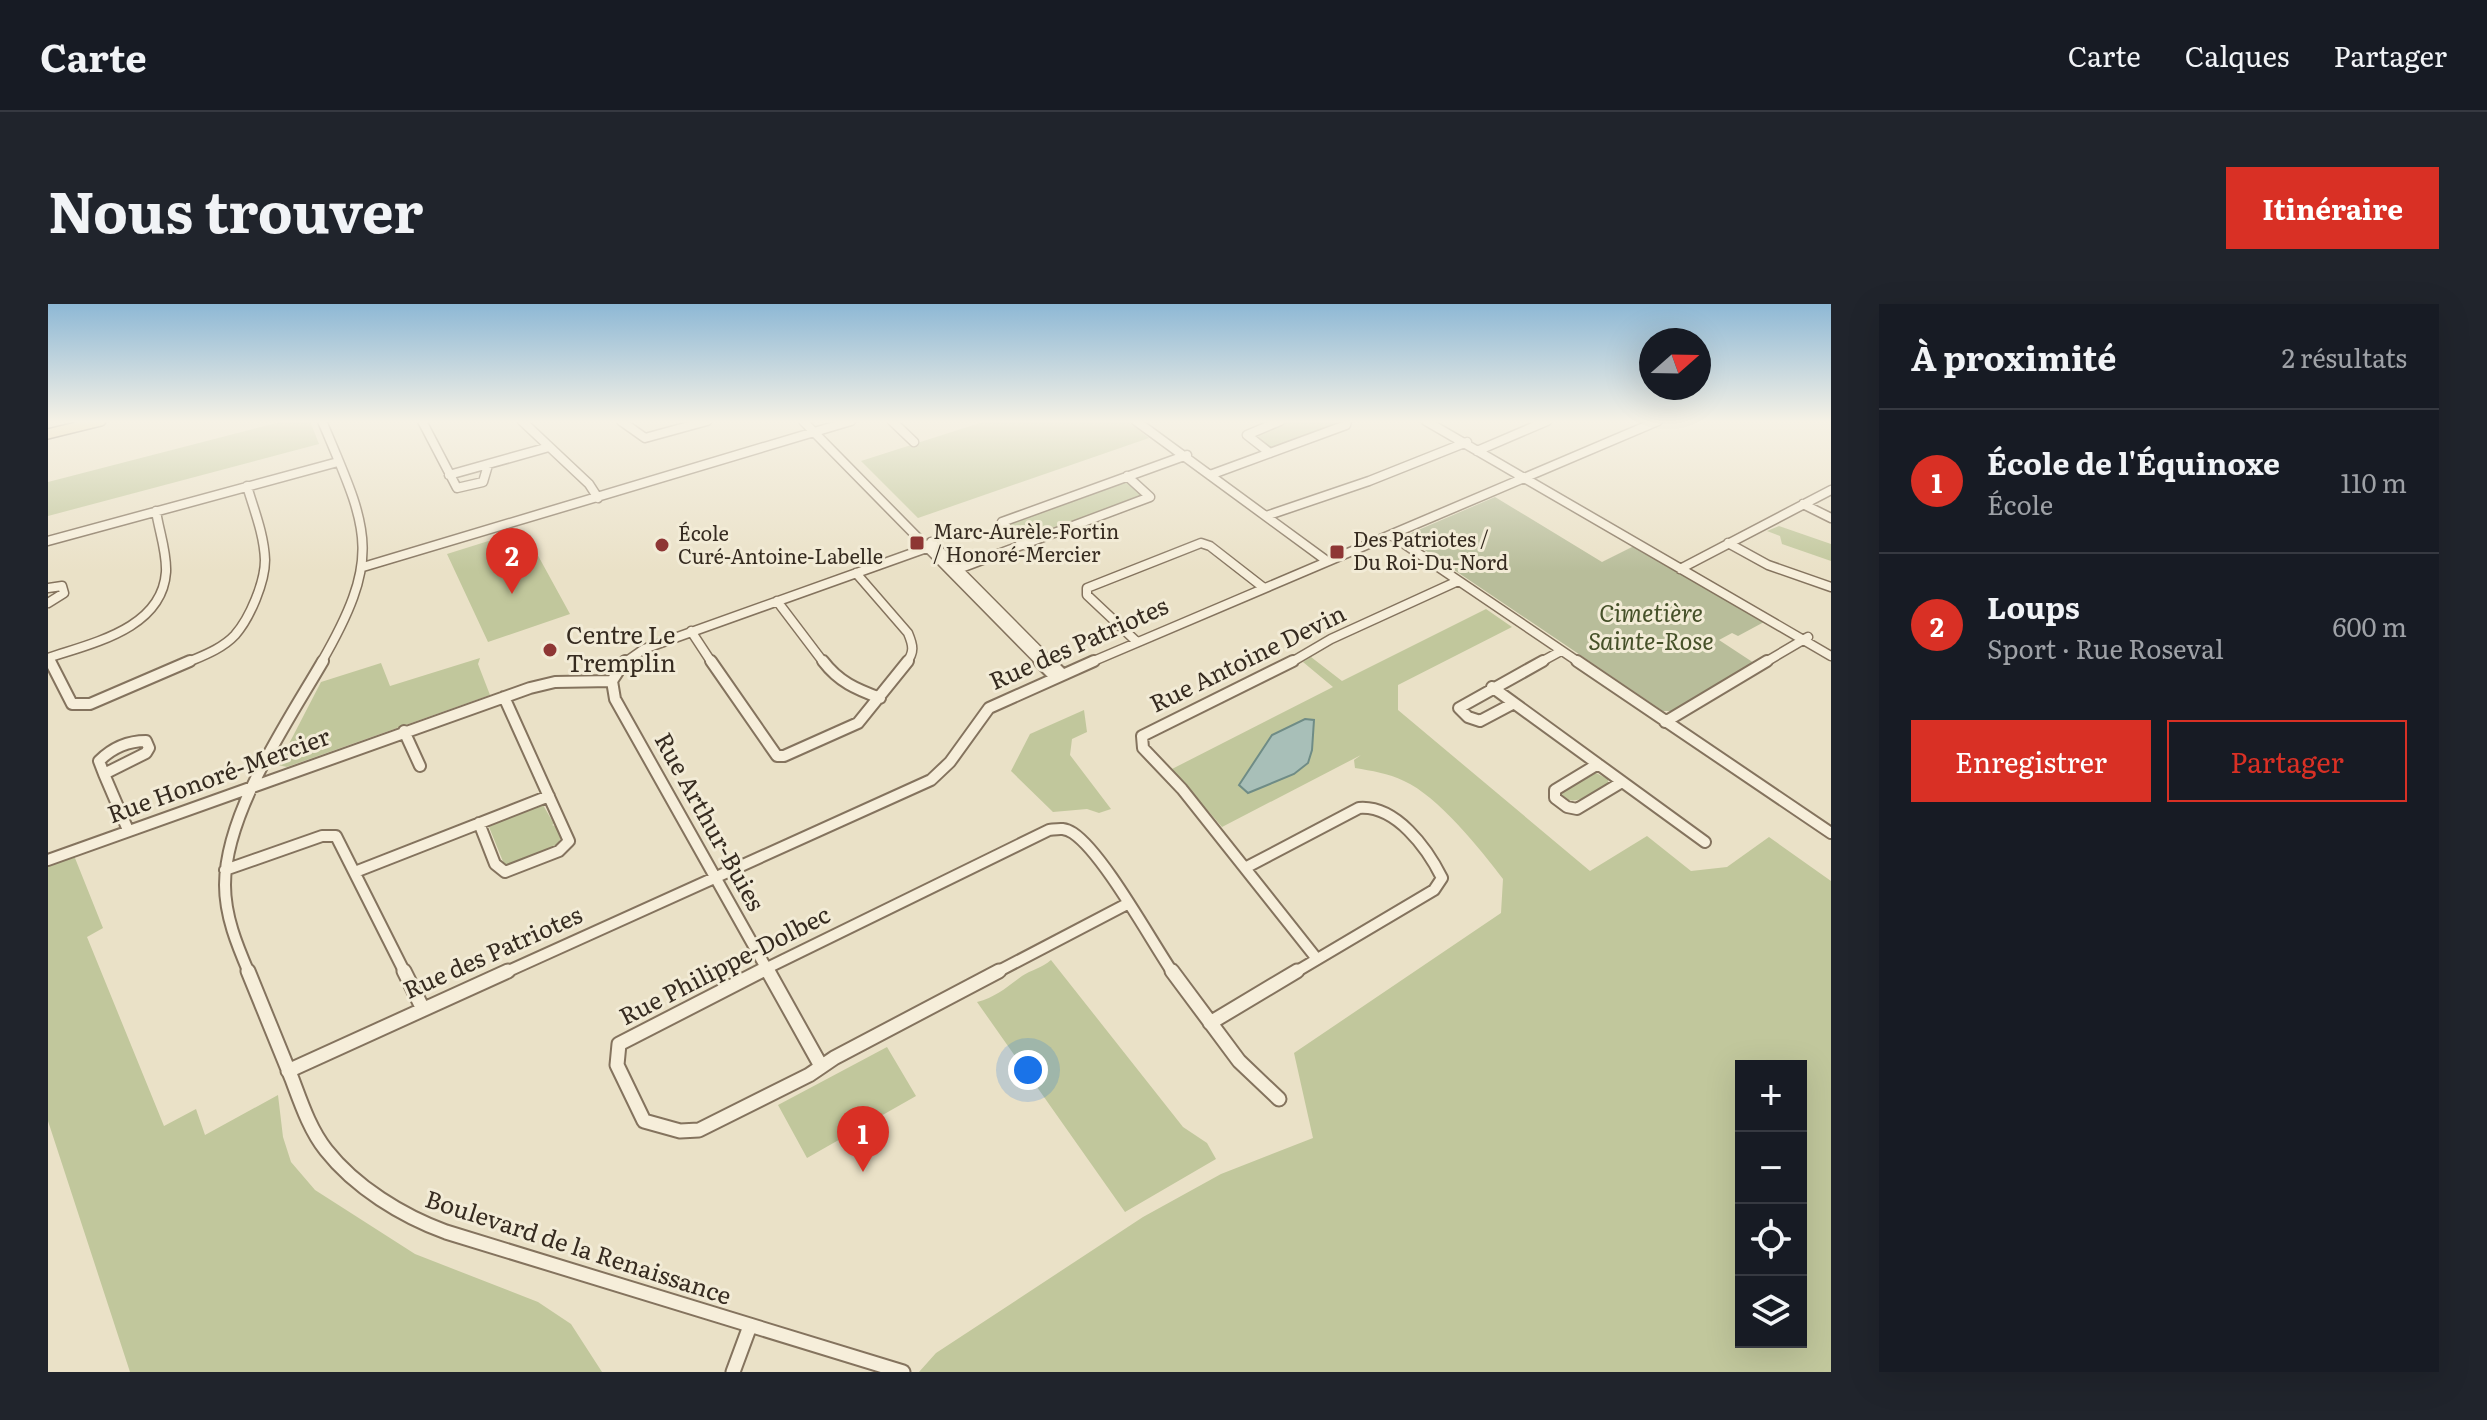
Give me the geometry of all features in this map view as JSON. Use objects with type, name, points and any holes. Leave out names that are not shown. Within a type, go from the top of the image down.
[{"type":"street","points":[[48,541],[304,471]]},
{"type":"street","name":"Boulevard de la Renaissance","points":[[341,471],[362,526],[363,567],[334,641],[253,786],[232,833],[225,870],[224,900],[229,924],[308,1120],[334,1161],[363,1187],[405,1214],[473,1241],[903,1372]]},
{"type":"street","points":[[447,471],[457,488],[484,481],[487,471]]},
{"type":"street","points":[[449,475],[465,471]]},
{"type":"street","points":[[574,471],[598,498]]},
{"type":"street","points":[[363,567],[689,471]]},
{"type":"street","points":[[856,471],[1058,675]]},
{"type":"street","points":[[1024,545],[1003,525],[1003,521],[1141,471]]},
{"type":"street","points":[[1209,471],[1330,559]]},
{"type":"street","points":[[1213,474],[1222,471]]},
{"type":"street","points":[[1269,515],[1393,471]]},
{"type":"street","points":[[1515,471],[1831,653]]},
{"type":"street","name":"Rue des Patriotes","points":[[288,1071],[931,780],[950,764],[989,707],[1330,559],[1544,471]]},
{"type":"street","points":[[955,571],[1150,497],[1127,476]]},
{"type":"street","points":[[156,511],[166,574],[164,589],[155,607],[129,626],[48,658],[69,701],[78,706],[90,704],[212,652],[235,635],[255,599],[265,558],[261,532],[247,486]]},
{"type":"street","points":[[1683,568],[1831,490]]},
{"type":"street","points":[[1803,504],[1831,518]]},
{"type":"street","points":[[1391,535],[1831,833]]},
{"type":"street","points":[[1137,642],[1087,595],[1087,588],[1201,543],[1212,547],[1264,588]]},
{"type":"street","points":[[1728,543],[1768,565],[1831,587]]},
{"type":"street","points":[[612,681],[621,665],[634,654],[931,546]]},
{"type":"street","points":[[691,631],[777,756],[853,726],[908,662],[913,642],[856,573]]},
{"type":"street","name":"Rue Antoine Devin","points":[[1317,959],[1182,789],[1143,748],[1142,736],[1278,670],[1327,641],[1458,581]]},
{"type":"street","points":[[48,588],[62,586],[64,593],[48,603]]},
{"type":"street","points":[[777,601],[837,680],[880,698]]},
{"type":"street","points":[[1665,722],[1806,639]]},
{"type":"street","points":[[1514,703],[1480,721],[1471,719],[1459,709],[1460,704],[1561,651]]},
{"type":"street","name":"Rue Honoré-Mercier","points":[[48,860],[504,697],[550,683],[612,681]]},
{"type":"street","name":"Rue Arthur-Buies","points":[[612,681],[615,699],[821,1066]]},
{"type":"street","points":[[1492,687],[1705,842]]},
{"type":"street","points":[[479,823],[497,868],[505,872],[517,870],[559,851],[568,843],[568,835],[504,697]]},
{"type":"street","points":[[404,731],[420,766]]},
{"type":"street","points":[[103,774],[146,753],[149,750],[146,741],[138,740],[101,757],[99,763],[103,774],[128,830]]},
{"type":"street","points":[[1598,764],[1555,790],[1555,798],[1567,807],[1577,809],[1622,782]]},
{"type":"street","points":[[355,872],[549,796]]},
{"type":"street","points":[[1210,1023],[1438,888],[1442,880],[1439,871],[1389,814],[1373,806],[1359,808],[1245,868]]},
{"type":"street","name":"Rue Philippe-Dolbec","points":[[1127,904],[694,1131],[652,1124],[638,1114],[617,1065],[616,1052],[622,1041],[1054,828],[1066,828],[1077,834],[1127,904],[1210,1023],[1255,1077],[1279,1099]]},
{"type":"street","points":[[225,870],[330,834],[339,839],[423,1009]]},
{"type":"street","points":[[733,1372],[750,1326]]},
{"type":"green space","points":[[91,471],[218,471],[48,516],[48,482]]},
{"type":"green space","points":[[871,471],[1054,471],[918,518]]},
{"type":"green space","points":[[1125,480],[1145,495],[1027,539],[1008,525]]},
{"type":"green space","name":"Cimetière Sainte-Rose","points":[[1495,497],[1602,562],[1634,546],[1764,622],[1738,636],[1732,633],[1719,640],[1754,663],[1673,711],[1663,711],[1407,538],[1409,534]]},
{"type":"green space","points":[[1779,526],[1831,544],[1831,561],[1782,544],[1780,536],[1767,531]]},
{"type":"green space","points":[[524,530],[570,614],[488,642],[447,554]]},
{"type":"green space","points":[[1486,609],[1512,627],[1398,685],[1398,710],[1590,871],[1647,836],[1691,871],[1727,867],[1769,837],[1831,881],[1831,1372],[919,1372],[936,1353],[1143,1217],[1221,1174],[1313,1138],[1294,1053],[1501,913],[1503,879],[1471,839],[1417,788],[1392,776],[1355,768],[1354,760],[1361,755],[1222,827],[1172,769],[1333,687],[1303,662],[1311,657],[1342,681]]},
{"type":"green space","points":[[480,658],[478,664],[490,695],[287,767],[278,765],[321,682],[381,663],[390,686]]},
{"type":"green space","points":[[1084,710],[1087,732],[1072,739],[1070,755],[1111,809],[1099,813],[1087,809],[1053,812],[1011,771],[1030,734]]},
{"type":"green space","points":[[1596,773],[1608,779],[1608,783],[1579,800],[1567,800],[1561,796],[1561,793]]},
{"type":"green space","points":[[543,805],[561,837],[558,844],[513,864],[504,864],[489,827],[492,823]]},
{"type":"green space","points":[[73,853],[103,928],[87,937],[164,1126],[196,1109],[205,1135],[278,1095],[283,1137],[291,1162],[315,1190],[415,1254],[538,1302],[571,1324],[602,1372],[130,1372],[48,1121],[48,866]]},
{"type":"green space","points":[[1051,960],[1183,1127],[1207,1143],[1216,1159],[1125,1212],[977,1002],[996,994]]},
{"type":"green space","points":[[887,1047],[916,1096],[807,1158],[778,1105]]},
{"type":"water","points":[[1305,719],[1314,720],[1308,763],[1294,774],[1248,793],[1239,785],[1272,735]]},
{"type":"place","name":"Marc-Aurèle-Fortin / Honoré-Mercier","points":[[917,543]]},
{"type":"place","name":"École Curé-Antoine-Labelle","points":[[662,545]]},
{"type":"place","name":"Des Patriotes / Du Roi-Du-Nord","points":[[1337,552]]},
{"type":"place","name":"Loups","points":[[512,594]]},
{"type":"place","name":"Centre Le Tremplin","points":[[550,650]]},
{"type":"place","name":"École de l'Équinoxe","points":[[863,1172]]}]
